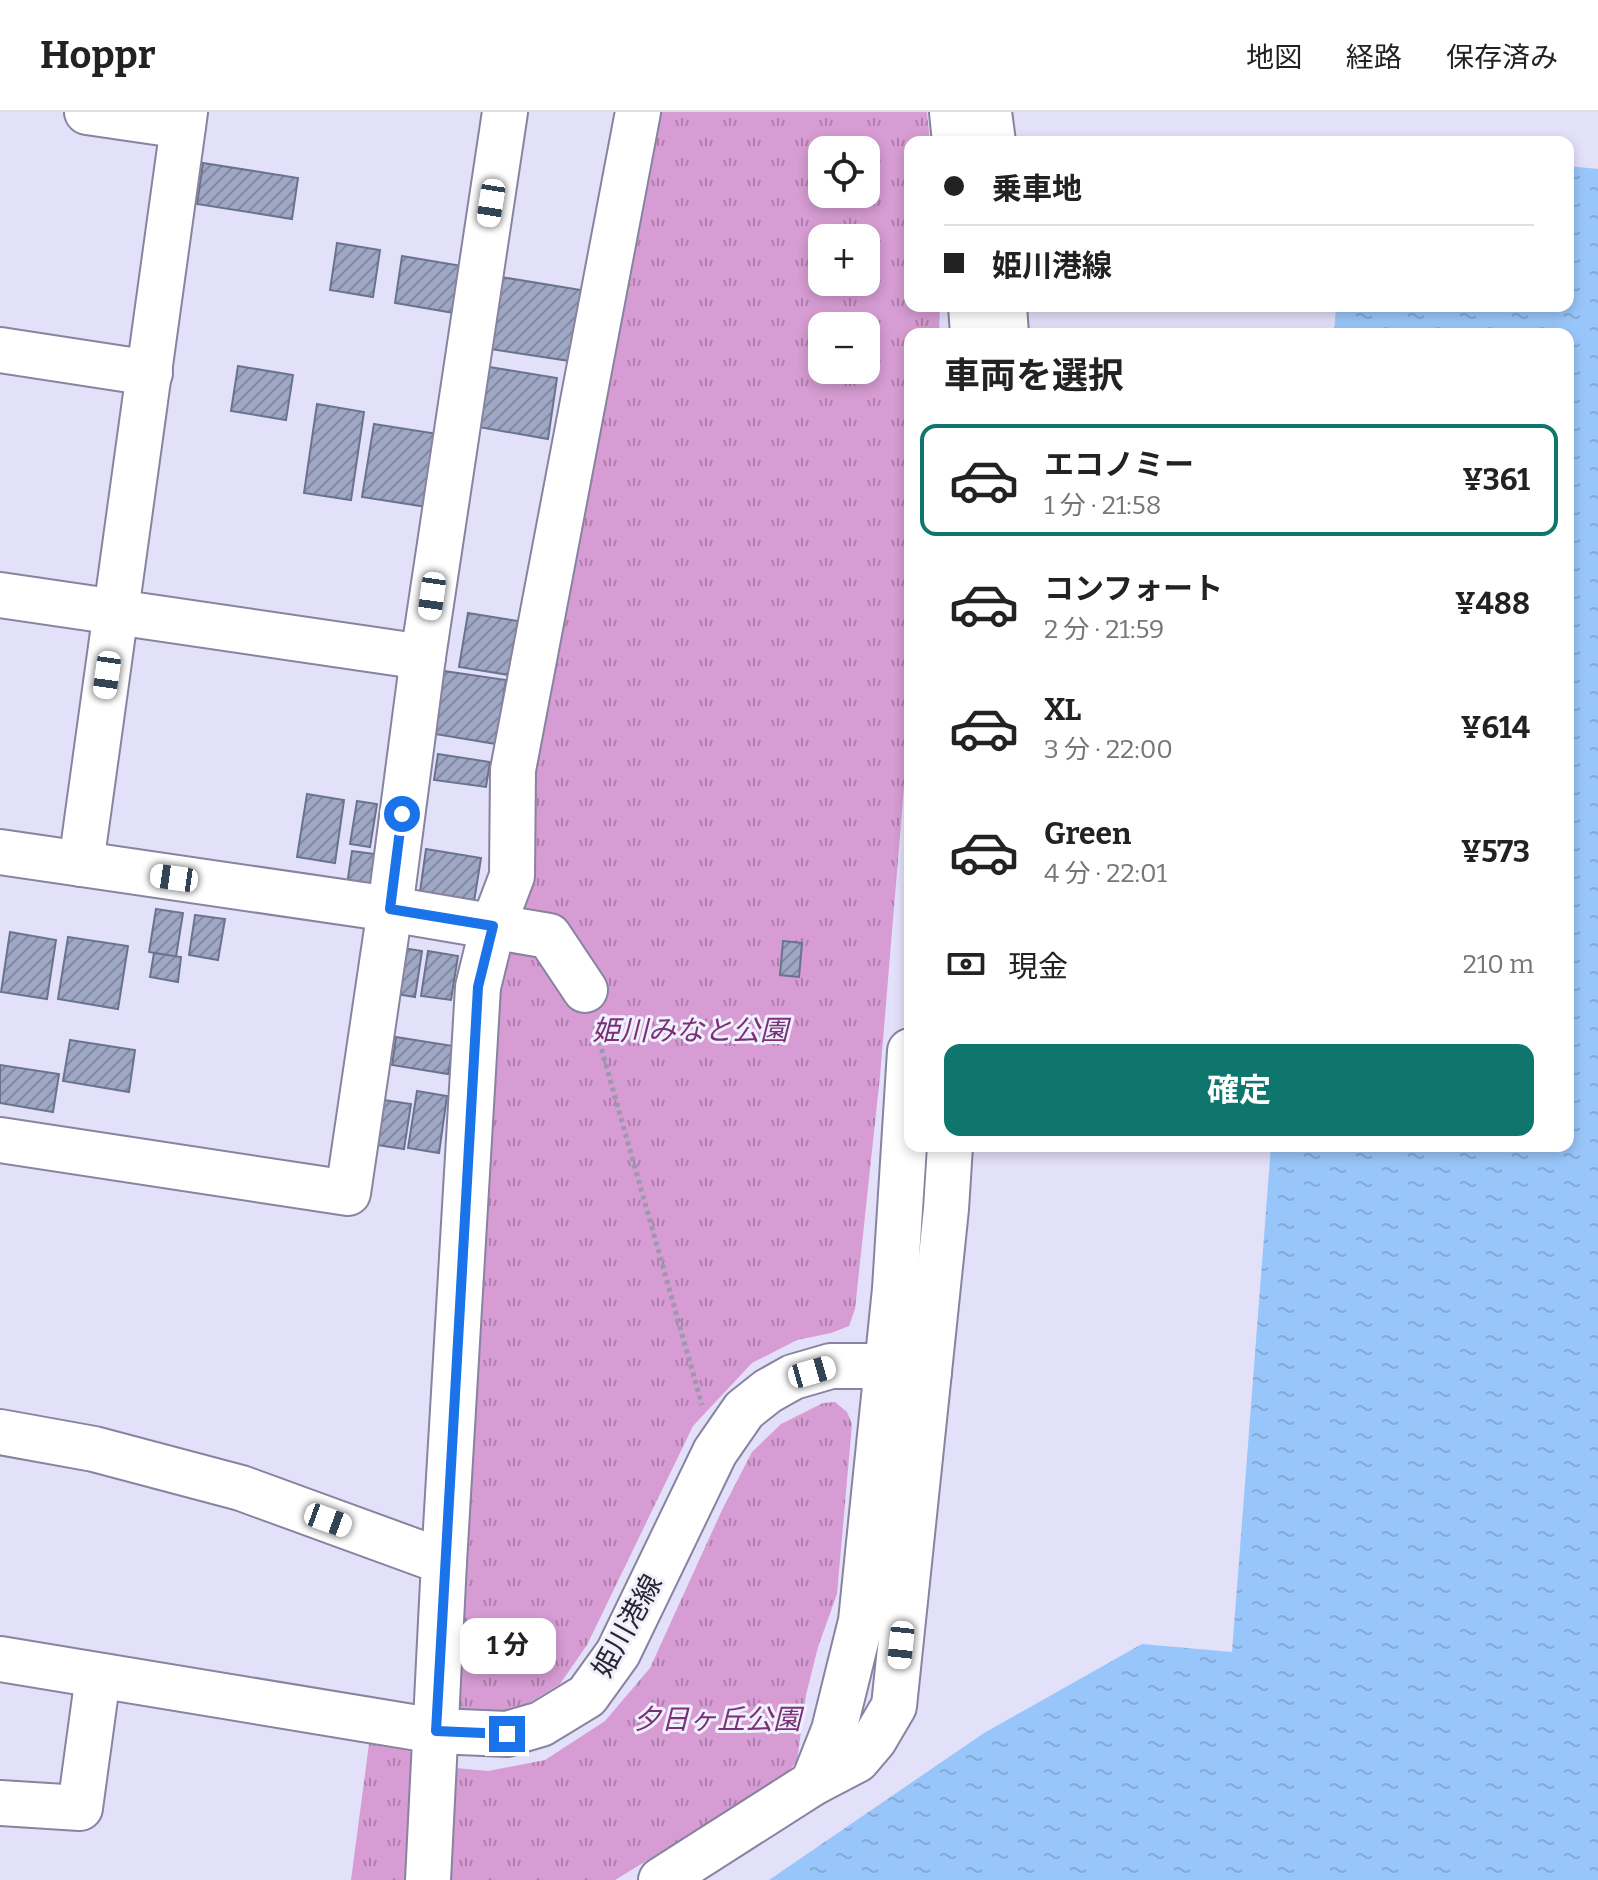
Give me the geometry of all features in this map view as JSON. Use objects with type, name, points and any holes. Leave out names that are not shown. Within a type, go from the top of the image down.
[{"type":"street","points":[[81,864],[184,119],[87,112]]},
{"type":"street","points":[[0,1140],[348,1193],[423,657],[505,112]]},
{"type":"street","points":[[428,1880],[478,987],[493,926],[512,876],[513,770],[638,112]]},
{"type":"street","points":[[952,112],[954,136]]},
{"type":"street","points":[[989,112],[992,136]]},
{"type":"street","points":[[0,350],[150,373]]},
{"type":"street","points":[[0,595],[423,657]]},
{"type":"street","points":[[0,852],[390,909],[549,936],[585,990]]},
{"type":"street","points":[[661,1880],[813,1783],[857,1760],[874,1740],[894,1706],[908,1369],[909,1152]]},
{"type":"street","points":[[908,1369],[949,1152]]},
{"type":"street","name":"姫川港線","points":[[0,1659],[436,1731],[507,1734],[541,1724],[587,1696],[618,1653],[715,1452],[744,1410],[793,1377],[831,1366],[908,1369]]},
{"type":"street","points":[[0,1432],[94,1449],[241,1488],[444,1562]]},
{"type":"street","points":[[0,1803],[80,1808],[98,1676]]},
{"type":"path","points":[[585,990],[715,1452]]},
{"type":"green space","name":"姫川みなと公園","points":[[654,112],[927,112],[929,136],[904,136],[904,312],[940,312],[939,328],[904,328],[904,787],[880,1076],[855,1309],[849,1326],[797,1340],[752,1363],[693,1426],[587,1645],[560,1684],[519,1709],[478,1718],[462,1712],[455,1700],[498,1012],[503,977],[535,871],[528,771]]},
{"type":"green space","name":"夕日ヶ丘公園","points":[[835,1402],[847,1412],[852,1424],[837,1594],[818,1647],[806,1695],[797,1761],[784,1777],[615,1880],[428,1880],[434,1766],[488,1771],[545,1760],[605,1721],[650,1668],[752,1452],[781,1424],[823,1403]]},
{"type":"green space","points":[[369,1744],[409,1751],[423,1763],[416,1880],[351,1880]]},
{"type":"water","points":[[1574,167],[1598,169],[1598,1880],[769,1880],[984,1733],[1142,1644],[1232,1652],[1271,1152],[1574,1152],[1574,328],[1334,328],[1336,312],[1574,312]]},
{"type":"building","points":[[203,163],[298,178],[292,219],[197,204]]},
{"type":"building","points":[[337,243],[380,250],[373,297],[330,290]]},
{"type":"building","points":[[402,256],[462,266],[454,313],[395,303]]},
{"type":"building","points":[[501,277],[581,290],[570,361],[490,349]]},
{"type":"building","points":[[238,366],[293,375],[286,420],[231,411]]},
{"type":"building","points":[[483,366],[557,378],[548,439],[473,426]]},
{"type":"building","points":[[317,404],[364,412],[351,500],[304,493]]},
{"type":"building","points":[[374,424],[438,434],[427,507],[362,497]]},
{"type":"building","points":[[468,613],[518,621],[509,675],[459,667]]},
{"type":"building","points":[[444,671],[506,680],[496,744],[435,734]]},
{"type":"building","points":[[438,754],[490,762],[486,787],[434,780]]},
{"type":"building","points":[[307,794],[344,800],[335,863],[297,857]]},
{"type":"building","points":[[357,801],[377,804],[370,847],[350,844]]},
{"type":"building","points":[[426,849],[481,858],[473,908],[419,899]]},
{"type":"building","points":[[352,851],[375,854],[370,888],[347,885]]},
{"type":"building","points":[[156,909],[183,913],[176,957],[149,952]]},
{"type":"building","points":[[195,915],[225,919],[218,960],[189,955]]},
{"type":"building","points":[[10,932],[56,940],[47,999],[1,992]]},
{"type":"building","points":[[68,937],[128,946],[118,1009],[58,999]]},
{"type":"building","points":[[783,941],[802,943],[799,977],[780,975]]},
{"type":"building","points":[[403,948],[422,951],[415,997],[396,994]]},
{"type":"building","points":[[428,951],[458,956],[451,1000],[421,996]]},
{"type":"building","points":[[154,953],[181,957],[178,982],[150,977]]},
{"type":"building","points":[[396,1037],[453,1046],[448,1074],[392,1065]]},
{"type":"building","points":[[70,1040],[135,1050],[129,1092],[63,1081]]},
{"type":"building","points":[[0,1065],[59,1074],[53,1112],[0,1103]]},
{"type":"building","points":[[417,1091],[447,1096],[439,1153],[408,1148]]},
{"type":"building","points":[[384,1100],[411,1104],[404,1149],[377,1145]]},
{"type":"route","points":[[402,814],[390,909],[493,926],[478,987],[436,1731],[507,1734]]}]
